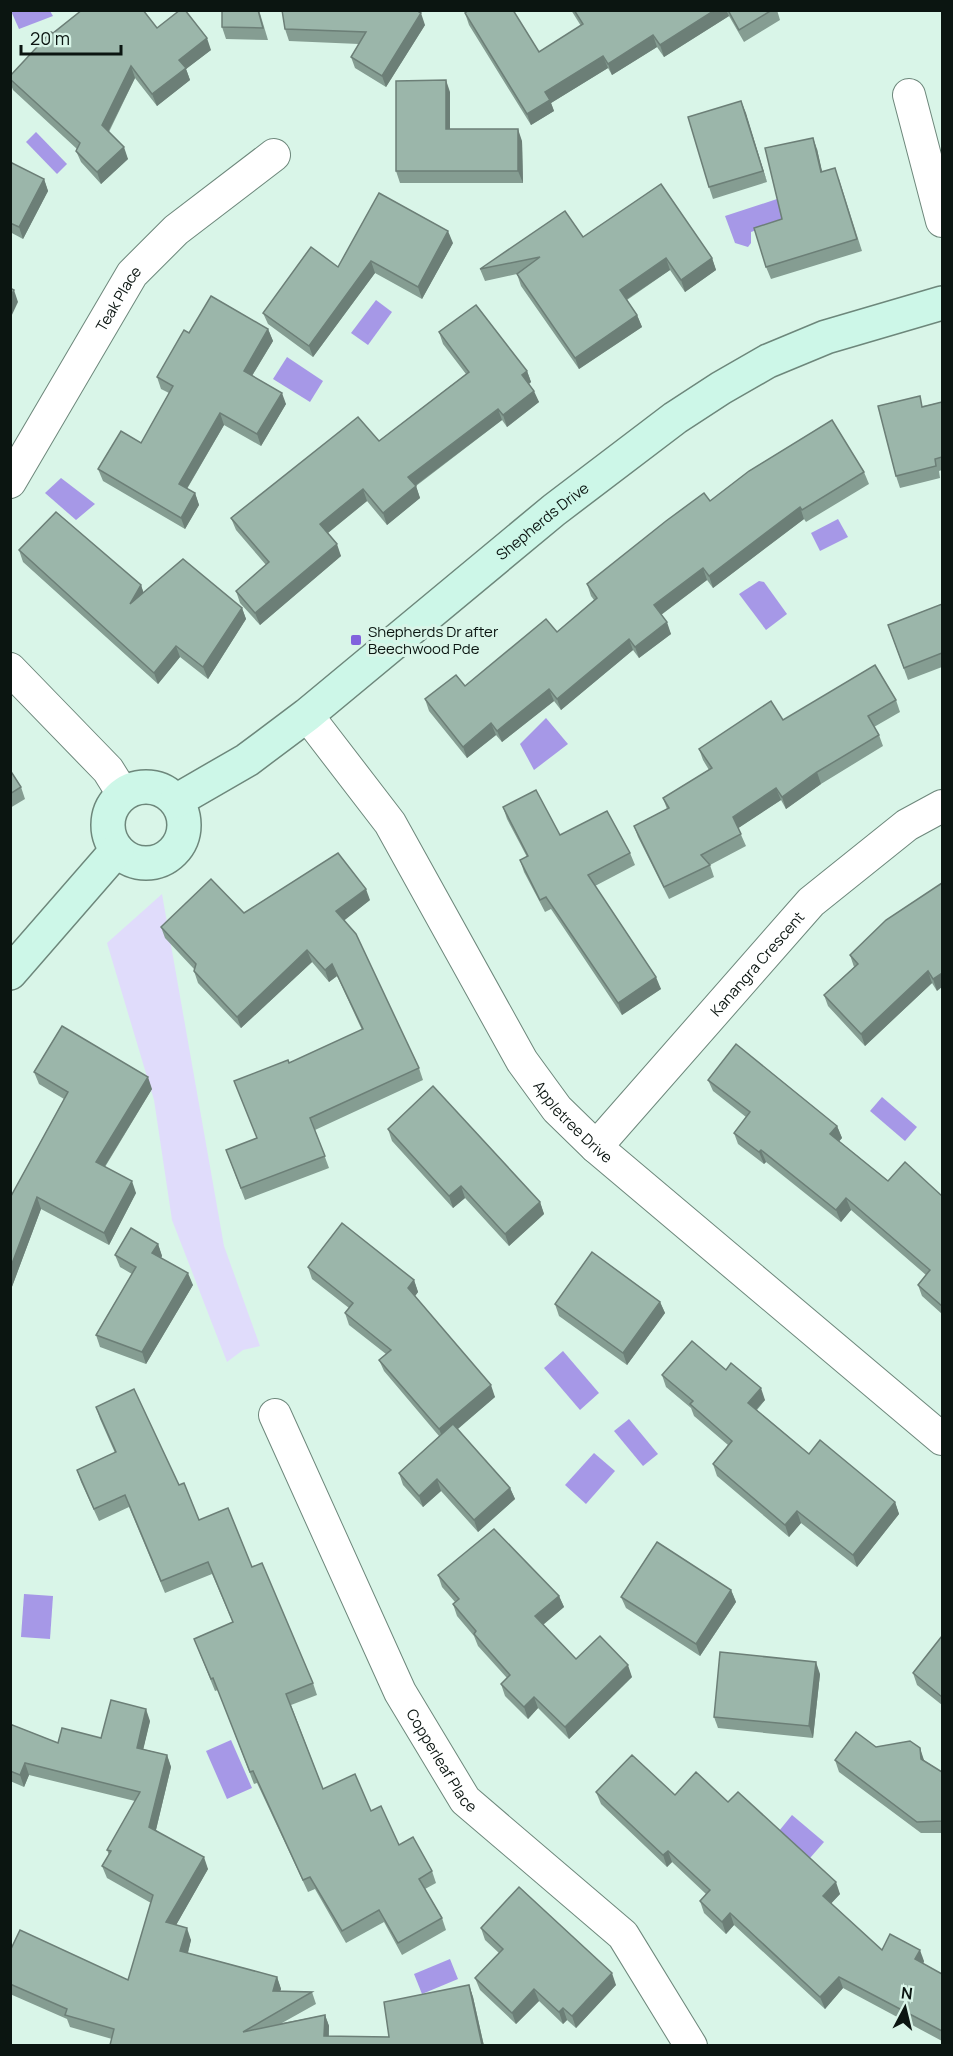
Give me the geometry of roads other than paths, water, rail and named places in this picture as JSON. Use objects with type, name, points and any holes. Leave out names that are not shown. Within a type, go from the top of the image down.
[{"type":"main road","name":"Shepherds Drive","points":[[176,801],[247,760],[307,715],[554,510],[675,418],[721,388],[768,360],[826,337],[942,303]]},
{"type":"main road","points":[[145,786],[167,793],[176,801],[183,812],[184,825],[182,838],[176,850],[153,862],[140,863],[117,850],[111,839],[109,815],[114,803],[123,794],[145,786]]},
{"type":"main road","points":[[10,973],[117,850]]},
{"type":"street","points":[[909,94],[942,221]]},
{"type":"street","name":"Teak Place","points":[[10,482],[132,274],[176,230],[274,155]]},
{"type":"street","points":[[10,669],[108,770],[123,794]]},
{"type":"street","name":"Appletree Drive","points":[[307,715],[390,823],[522,1061],[557,1109],[596,1147],[942,1439]]},
{"type":"street","name":"Kanangra Crescent","points":[[596,1147],[811,902],[907,825],[942,806]]},
{"type":"street","name":"Copperleaf Place","points":[[275,1415],[400,1692],[465,1800],[623,1935],[691,2046]]},
{"type":"place","name":"Shepherds Dr after Beechwood Pde","points":[[356,640]]}]
